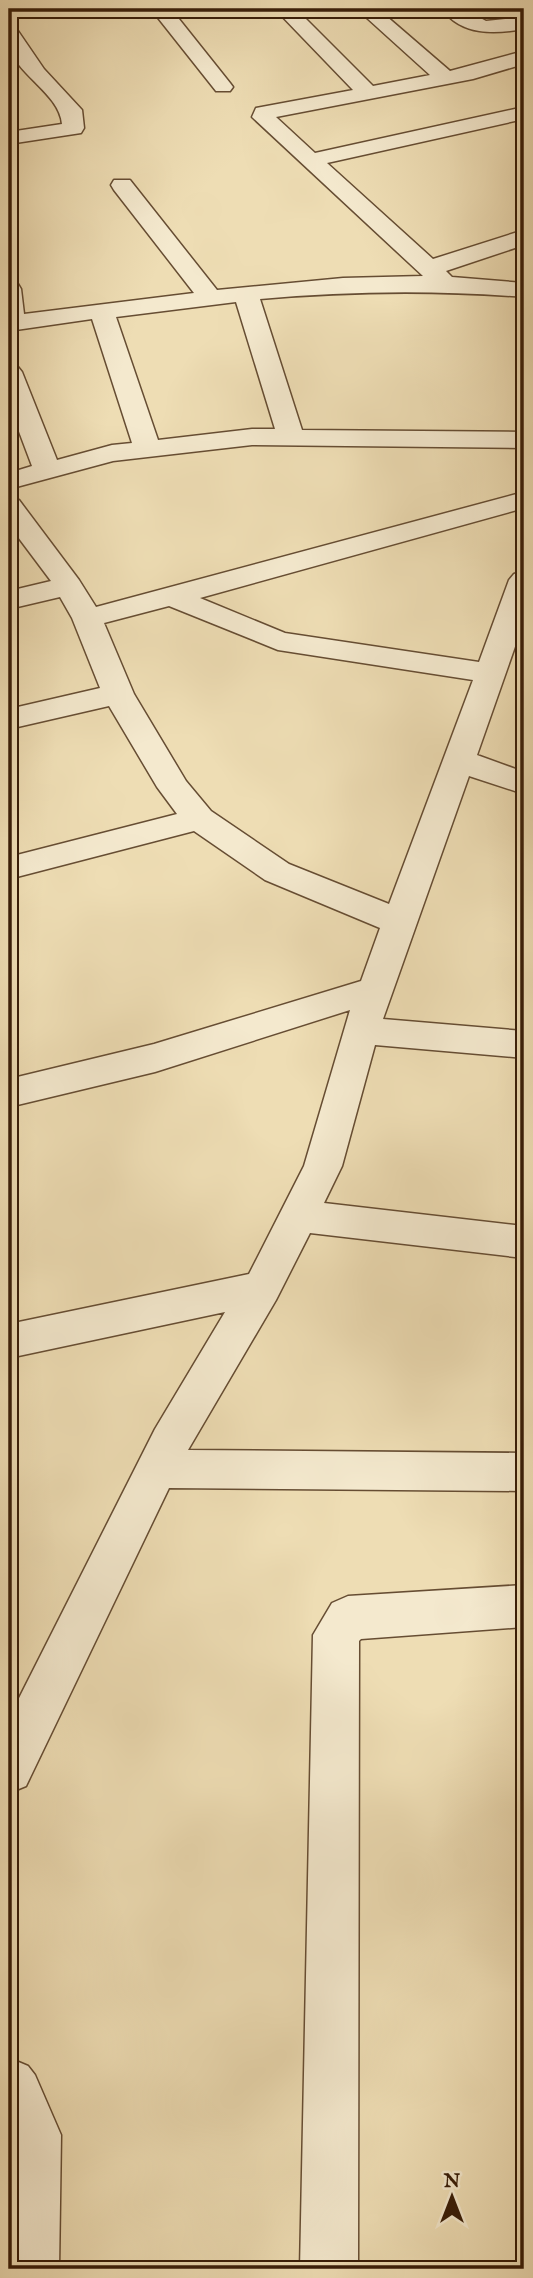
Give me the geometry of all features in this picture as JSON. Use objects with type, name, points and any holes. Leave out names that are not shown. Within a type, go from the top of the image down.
[{"type":"street","points":[[161,9],[223,87]]},
{"type":"street","points":[[285,9],[369,94]]},
{"type":"street","points":[[368,9],[446,78]]},
{"type":"street","points":[[452,9],[470,24],[489,28],[524,23]]},
{"type":"street","points":[[9,32],[36,73],[71,110],[73,122],[73,128],[69,130],[9,138]]},
{"type":"street","points":[[438,276],[263,117],[264,113],[446,78],[524,58]]},
{"type":"street","points":[[311,160],[524,114]]},
{"type":"street","points":[[122,185],[211,298]]},
{"type":"street","points":[[438,276],[524,237]]},
{"type":"street","points":[[9,289],[11,323],[324,284],[438,276],[524,290]]},
{"type":"street","points":[[246,294],[291,437]]},
{"type":"street","points":[[102,312],[148,449]]},
{"type":"street","points":[[9,372],[47,470]]},
{"type":"street","points":[[9,481],[112,453],[252,437],[524,440]]},
{"type":"street","points":[[87,618],[172,597],[426,523],[524,500]]},
{"type":"street","points":[[9,506],[69,586],[87,618],[118,694],[173,787],[199,819],[277,872],[399,922]]},
{"type":"street","points":[[9,1769],[170,1442],[262,1288],[323,1166],[361,1030],[461,761],[506,654],[524,580]]},
{"type":"street","points":[[9,600],[69,586]]},
{"type":"street","points":[[172,597],[278,641],[506,654]]},
{"type":"street","points":[[9,719],[118,694]]},
{"type":"street","points":[[461,761],[524,784]]},
{"type":"street","points":[[9,868],[199,819]]},
{"type":"street","points":[[9,1094],[155,1058],[376,989]]},
{"type":"street","points":[[361,1030],[524,1045]]},
{"type":"street","points":[[299,1216],[524,1242]]},
{"type":"street","points":[[9,1342],[262,1288]]},
{"type":"street","points":[[158,1469],[416,1474],[524,1472]]},
{"type":"street","points":[[329,2269],[336,1635],[348,1618],[524,1606]]},
{"type":"street","points":[[9,2085],[16,2094],[33,2135],[30,2269]]}]
